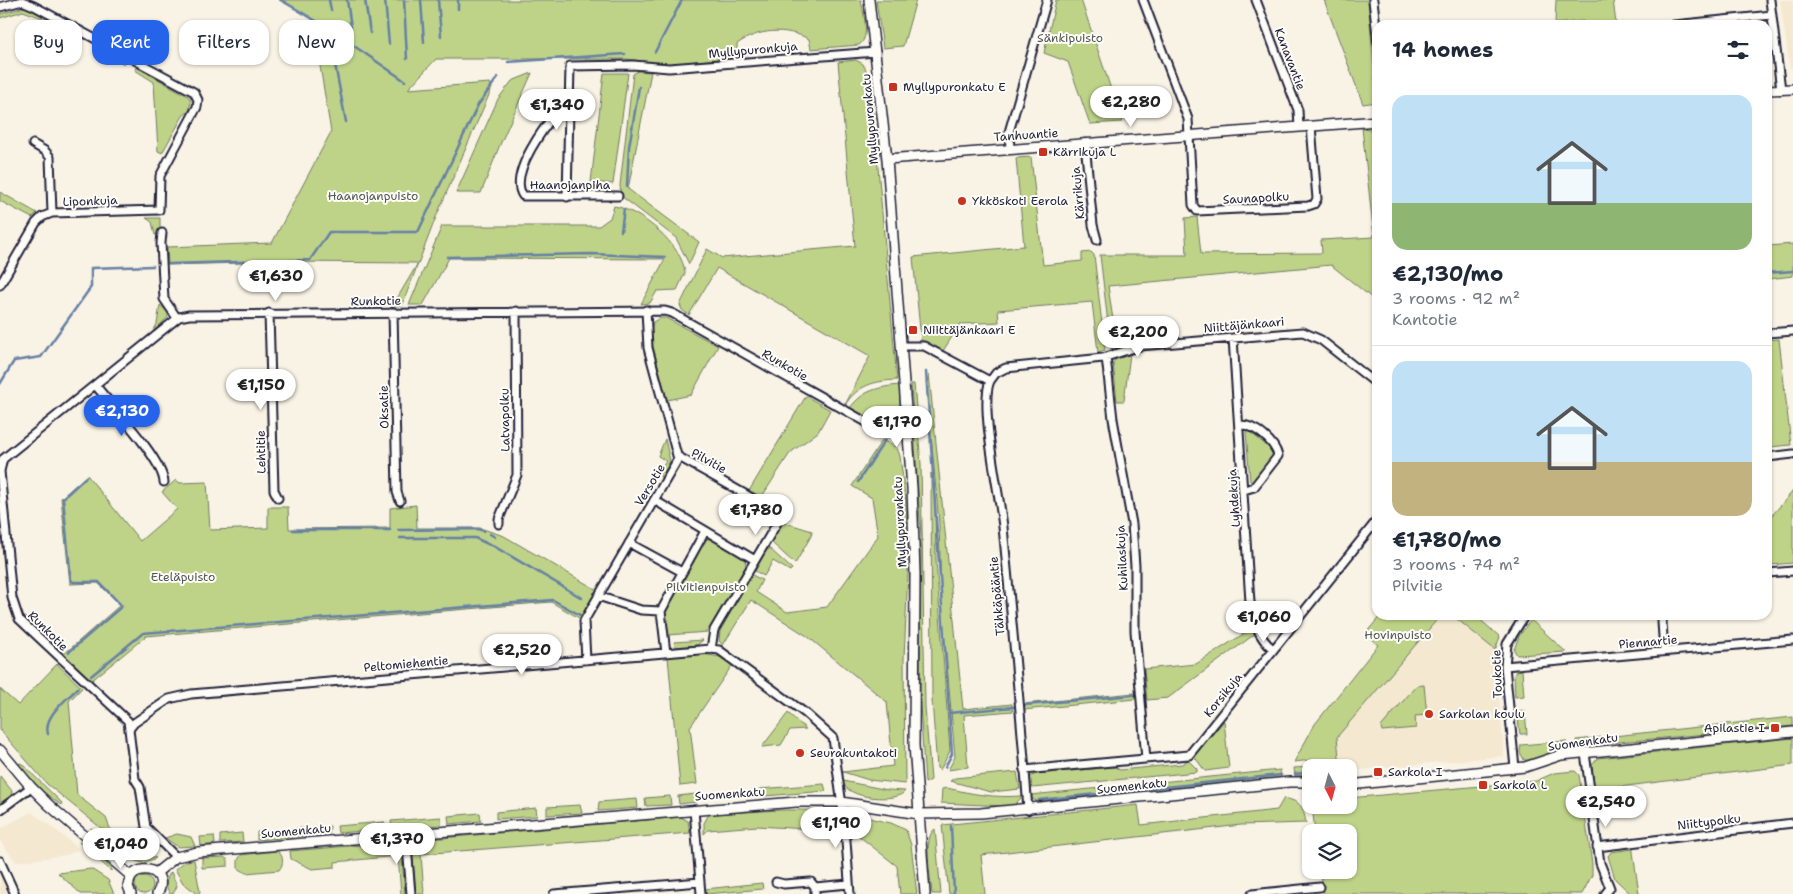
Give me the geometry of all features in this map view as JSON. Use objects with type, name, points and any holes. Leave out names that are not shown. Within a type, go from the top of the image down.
[{"type":"street","name":"Myllypuronkatu","points":[[869,0],[887,158],[908,431],[915,554],[913,726],[925,894]]},
{"type":"street","points":[[1010,149],[1009,132],[1047,0]]},
{"type":"street","points":[[1143,0],[1186,111],[1188,136]]},
{"type":"street","name":"Kanavantie","points":[[1256,0],[1298,110],[1300,127]]},
{"type":"street","points":[[1373,0],[1375,20]]},
{"type":"street","points":[[1770,0],[1781,90]]},
{"type":"street","name":"Liponkuja","points":[[0,7],[22,1],[34,6],[198,95],[197,107],[160,176],[159,210],[52,213],[42,217],[36,223],[0,284]]},
{"type":"street","points":[[1723,20],[1772,15]]},
{"type":"street","name":"Myllypuronkuja","points":[[568,105],[570,66],[633,65],[669,68],[876,52]]},
{"type":"street","points":[[1772,90],[1793,89]]},
{"type":"street","name":"Haanojanpiha","points":[[568,105],[562,105],[547,123],[532,148],[521,172],[520,192],[523,196],[618,196]]},
{"type":"street","points":[[567,197],[568,105]]},
{"type":"street","name":"Tanhuantie","points":[[887,158],[1372,121]]},
{"type":"street","name":"Saunapolku","points":[[1188,136],[1193,205],[1197,211],[1308,206],[1314,204],[1317,199],[1311,126]]},
{"type":"street","name":"Kärrikuja","points":[[1084,143],[1092,225],[1097,240]]},
{"type":"street","points":[[33,144],[45,151],[50,158],[52,213]]},
{"type":"street","points":[[162,233],[164,299],[176,318]]},
{"type":"street","name":"Runkotie","points":[[130,728],[126,718],[19,619],[12,598],[0,471],[2,458],[96,386],[176,318],[189,315],[393,312],[646,310],[672,313],[875,427],[890,432],[908,431]]},
{"type":"street","name":"Versotie","points":[[586,660],[584,621],[679,457],[674,446],[648,348],[646,310]]},
{"type":"street","name":"Latvapolku","points":[[499,524],[499,519],[517,475],[516,311]]},
{"type":"street","name":"Oksatie","points":[[393,312],[396,492],[400,501]]},
{"type":"street","name":"Lehtitie","points":[[269,314],[274,490],[278,498]]},
{"type":"street","points":[[1772,333],[1793,331]]},
{"type":"street","name":"Niittäjänkaari","points":[[990,381],[999,371],[1011,367],[1106,357],[1140,346],[1307,333],[1321,340],[1372,380]]},
{"type":"street","name":"Lyhdekuja","points":[[1233,338],[1253,614],[1263,639],[1273,649]]},
{"type":"street","points":[[902,346],[924,346],[990,381]]},
{"type":"street","name":"Kuhilaskuja","points":[[1106,357],[1114,419],[1132,524],[1135,566],[1135,630],[1146,759]]},
{"type":"street","name":"Tähkäpääntie","points":[[990,381],[987,394],[988,416],[1003,524],[1028,810]]},
{"type":"street","points":[[96,386],[154,460],[163,475],[164,482]]},
{"type":"street","points":[[1240,425],[1248,425],[1271,442],[1278,456],[1254,488],[1244,490]]},
{"type":"street","points":[[1772,456],[1793,454]]},
{"type":"street","name":"Pilvitie","points":[[679,457],[775,512],[777,523],[714,630],[711,649]]},
{"type":"street","points":[[654,500],[755,560]]},
{"type":"street","name":"Korsikuja","points":[[1024,770],[1189,755],[1372,526]]},
{"type":"street","points":[[666,653],[661,611],[705,531]]},
{"type":"street","points":[[629,543],[682,572]]},
{"type":"street","points":[[1772,573],[1793,571]]},
{"type":"street","points":[[598,596],[641,610],[661,611]]},
{"type":"street","name":"Toukotie","points":[[1515,768],[1505,666],[1507,644],[1522,620]]},
{"type":"street","points":[[1663,620],[1664,651]]},
{"type":"street","name":"Piennartie","points":[[1505,666],[1793,640]]},
{"type":"street","name":"Peltomiehentie","points":[[130,728],[134,723],[165,701],[181,696],[711,649],[727,654],[830,734],[834,741],[850,894]]},
{"type":"street","points":[[130,728],[135,779],[140,788],[144,824],[176,857]]},
{"type":"street","name":"Suomenkatu","points":[[1358,784],[1530,766],[1561,755],[1793,732]]},
{"type":"street","points":[[0,750],[31,788],[131,876]]},
{"type":"street","points":[[1585,753],[1602,872],[1610,888],[1617,894]]},
{"type":"street","name":"Suomenkatu","points":[[156,873],[176,857],[198,852],[780,803],[841,802],[919,814],[1028,810],[1302,782]]},
{"type":"street","points":[[0,810],[31,788]]},
{"type":"street","points":[[694,810],[701,894]]},
{"type":"street","name":"Niittypolku","points":[[1597,847],[1793,823]]},
{"type":"street","points":[[406,834],[411,894]]},
{"type":"street","points":[[0,861],[15,894]]},
{"type":"street","points":[[131,894],[128,886],[131,876],[142,869],[156,873],[160,886],[157,894]]},
{"type":"street","points":[[554,894],[700,882]]},
{"type":"street","points":[[776,882],[784,884],[811,882],[815,890],[849,884]]},
{"type":"street","points":[[1252,894],[1320,888]]},
{"type":"street","points":[[1605,894],[1610,888]]},
{"type":"shaded area","points":[[1780,0],[1793,0],[1793,68],[1790,68]]},
{"type":"shaded area","name":"Sarkolan koulu","points":[[1437,620],[1458,620],[1495,650],[1504,756],[1358,770],[1358,759],[1339,759],[1337,737]]},
{"type":"shaded area","points":[[31,812],[80,849],[67,855],[16,862],[0,841],[0,829]]},
{"type":"shaded area","points":[[0,872],[4,878],[9,894],[0,894]]},
{"type":"green space","points":[[279,0],[861,0],[865,36],[859,45],[811,49],[809,39],[791,33],[772,31],[754,35],[737,44],[737,57],[668,64],[626,59],[436,59],[408,89],[490,83],[492,88],[436,217],[403,303],[402,305],[392,307],[418,263],[283,262],[168,265],[167,247],[272,243],[331,132],[320,65],[354,65],[354,20],[312,20],[312,18]]},
{"type":"green space","points":[[876,0],[916,0],[903,46],[883,48]]},
{"type":"green space","name":"Sänkipuisto","points":[[1056,0],[1081,0],[1122,122],[1090,124],[1068,62],[1044,53]]},
{"type":"green space","points":[[1324,0],[1368,0],[1372,45],[1372,103],[1363,104]]},
{"type":"green space","points":[[1556,0],[1613,0],[1616,20],[1555,20]]},
{"type":"green space","points":[[25,7],[43,15],[42,18],[23,11],[0,18],[0,14]]},
{"type":"green space","points":[[856,60],[863,64],[870,78],[897,380],[867,385],[855,393],[845,405],[870,356],[717,268],[689,315],[682,310],[680,305],[707,249],[722,258],[855,246],[838,62]]},
{"type":"green space","points":[[136,67],[188,96],[191,101],[189,111],[183,116],[162,153],[158,151],[154,82],[135,70]]},
{"type":"green space","points":[[638,71],[651,72],[628,189],[699,242],[689,264],[676,238],[621,196],[620,185],[633,74]]},
{"type":"green space","points":[[532,73],[481,193],[456,193],[498,99],[512,81]]},
{"type":"green space","points":[[604,73],[628,73],[613,184],[591,182]]},
{"type":"green space","points":[[1362,128],[1372,129],[1372,219]]},
{"type":"green space","points":[[1031,157],[1043,265],[1082,261],[1082,253],[1091,252],[1094,255],[1105,350],[1098,352],[1092,302],[998,310],[999,322],[960,324],[943,351],[921,340],[913,257],[1024,246],[1016,158]]},
{"type":"green space","points":[[0,192],[37,213],[32,218],[0,201]]},
{"type":"green space","name":"Haanojanpuisto","points":[[614,206],[636,214],[658,230],[677,251],[685,273],[677,290],[657,291],[650,303],[641,304],[665,259],[449,258],[423,305],[409,305],[442,226],[599,226],[610,218]]},
{"type":"green space","points":[[1197,217],[1201,254],[1322,253],[1321,240],[1372,237],[1372,298],[1331,265],[1108,286],[1117,347],[1111,349],[1100,255],[1187,255],[1185,218]]},
{"type":"green space","points":[[146,218],[160,218],[160,234],[155,235],[152,222]]},
{"type":"green space","points":[[1793,244],[1793,276],[1772,279],[1772,246]]},
{"type":"green space","points":[[160,305],[168,312],[168,317],[153,332],[157,324]]},
{"type":"green space","points":[[660,318],[666,318],[718,346],[691,395],[667,400],[650,336],[653,322]]},
{"type":"green space","points":[[1779,339],[1791,445],[1772,447],[1772,340]]},
{"type":"green space","points":[[1130,354],[1124,401],[1117,401],[1113,363],[1116,359]]},
{"type":"green space","points":[[929,374],[963,709],[1012,704],[1013,711],[964,715],[968,767],[948,770],[955,757],[941,595],[939,523],[927,391]]},
{"type":"green space","points":[[911,384],[914,384],[921,464],[925,707],[931,780],[925,783],[920,705],[921,536]]},
{"type":"green space","points":[[900,385],[900,410],[888,421],[876,422],[870,420],[850,408],[866,393]]},
{"type":"green space","points":[[806,396],[830,410],[818,432],[790,453],[761,498],[749,491]]},
{"type":"green space","points":[[1246,432],[1250,432],[1273,451],[1272,459],[1252,483],[1250,481]]},
{"type":"green space","points":[[665,439],[670,461],[661,478],[659,473],[666,461],[658,456]]},
{"type":"green space","points":[[882,440],[897,448],[900,456],[906,502],[908,572],[904,658],[905,784],[869,780],[843,772],[893,766],[887,702],[807,636],[751,600],[723,645],[719,641],[720,631],[752,575],[762,580],[756,592],[787,612],[827,607],[878,536],[872,498],[852,486]]},
{"type":"green space","points":[[931,473],[935,500],[936,560],[950,751],[940,770],[937,768],[932,700]]},
{"type":"green space","name":"Eteläpuisto","points":[[87,475],[140,541],[177,509],[162,492],[176,480],[180,483],[207,482],[210,530],[268,528],[268,507],[288,507],[289,529],[390,528],[390,508],[416,505],[417,528],[480,528],[504,536],[597,590],[581,619],[551,602],[146,636],[91,681],[63,655],[120,605],[98,583],[70,584],[61,498]]},
{"type":"green space","points":[[1793,491],[1793,563],[1772,565],[1772,515]]},
{"type":"green space","points":[[783,522],[812,531],[795,564],[771,542]]},
{"type":"green space","name":"Pilvitienpuisto","points":[[705,539],[710,539],[745,558],[746,566],[708,632],[667,635],[666,609]]},
{"type":"green space","points":[[770,549],[792,569],[790,571],[773,561],[764,576],[755,571],[766,550]]},
{"type":"green space","name":"Hovinpuisto","points":[[1377,620],[1437,620],[1337,737],[1339,759],[1302,759],[1302,761],[1294,762],[1315,724],[1378,645],[1365,634]]},
{"type":"green space","name":"Hovinpuisto","points":[[1458,620],[1481,620],[1500,637],[1495,650]]},
{"type":"green space","points":[[1531,620],[1566,652],[1517,655],[1514,650],[1519,636]]},
{"type":"green space","points":[[1253,628],[1255,634],[1168,698],[1147,700],[1144,669],[1196,664]]},
{"type":"green space","points":[[703,640],[697,645],[675,647],[674,642]]},
{"type":"green space","points":[[702,654],[720,657],[733,664],[690,727],[697,784],[680,786],[668,657]]},
{"type":"green space","points":[[57,664],[82,688],[69,701],[77,795],[106,818],[111,831],[107,833],[47,784],[0,730],[0,689],[18,705]]},
{"type":"green space","points":[[1522,670],[1524,696],[1515,697],[1514,675],[1516,671]]},
{"type":"green space","points":[[1424,685],[1427,715],[1415,716],[1416,728],[1382,731],[1381,727],[1416,686]]},
{"type":"green space","points":[[1134,693],[1135,699],[1023,710],[1023,704]]},
{"type":"green space","points":[[1525,711],[1527,734],[1520,734],[1517,712]]},
{"type":"green space","points":[[788,713],[806,729],[790,730],[781,745],[762,747]]},
{"type":"green space","points":[[1793,717],[1793,726],[1576,746],[1576,740]]},
{"type":"green space","points":[[1224,721],[1229,768],[1205,771],[1194,756]]},
{"type":"green space","points":[[1793,738],[1793,765],[1595,790],[1592,765],[1598,758]]},
{"type":"green space","points":[[1566,741],[1567,749],[1533,759],[1524,760],[1520,752],[1521,745]]},
{"type":"green space","points":[[1188,760],[1197,769],[1197,772],[1032,788],[1030,786],[1030,777],[1036,774],[1115,767],[1120,770],[1182,764]]},
{"type":"green space","points":[[21,763],[62,803],[61,805],[42,791],[18,764]]},
{"type":"green space","name":"Hovinpuisto","points":[[1302,767],[1302,776],[1295,776],[1294,768]]},
{"type":"green space","points":[[1280,770],[1281,778],[1040,803],[1031,798],[1031,795]]},
{"type":"green space","points":[[1575,771],[1579,775],[1592,864],[1592,875],[1582,894],[1324,894],[1322,879],[1357,879],[1357,824],[1314,824],[1313,814],[1358,814],[1358,797],[1536,781],[1554,773]]},
{"type":"green space","points":[[1017,772],[1020,789],[991,792],[950,781],[955,778]]},
{"type":"green space","points":[[0,776],[12,791],[11,796],[0,803]]},
{"type":"green space","points":[[843,781],[888,790],[905,791],[893,797],[872,797],[852,792]]},
{"type":"green space","points":[[824,784],[826,791],[765,796],[760,793],[759,789]]},
{"type":"green space","points":[[947,788],[983,795],[1021,796],[1021,798],[1014,805],[1005,806],[941,803],[942,789]]},
{"type":"green space","points":[[696,794],[699,798],[696,802],[679,804],[678,796]]},
{"type":"green space","points":[[670,796],[671,805],[646,806],[645,798]]},
{"type":"green space","points":[[1284,798],[1294,801],[1302,809],[1306,823],[1241,825],[981,855],[985,894],[949,894],[942,825],[1138,805],[1141,825],[1277,810]]},
{"type":"green space","points":[[637,799],[638,808],[598,811],[599,802]]},
{"type":"green space","points":[[580,805],[582,813],[547,815],[547,807]]},
{"type":"green space","points":[[536,808],[537,816],[496,819],[496,812]]},
{"type":"green space","points":[[781,810],[827,810],[827,813],[836,815],[841,831],[757,826],[708,830],[704,834],[704,823],[709,814]]},
{"type":"green space","points":[[480,813],[481,821],[449,824],[448,816]]},
{"type":"green space","points":[[851,814],[891,823],[906,830],[911,845],[917,894],[900,894],[897,866],[855,833],[848,832],[847,818]]},
{"type":"green space","points":[[441,817],[441,825],[392,828],[391,821]]},
{"type":"green space","points":[[681,817],[688,821],[690,833],[421,854],[424,894],[416,894],[412,850],[414,844],[419,840]]},
{"type":"green space","points":[[384,822],[385,829],[338,833],[337,826]]},
{"type":"green space","points":[[330,826],[329,834],[317,835],[314,830],[315,827]]},
{"type":"green space","points":[[91,828],[123,854],[123,856],[94,837]]},
{"type":"green space","points":[[303,828],[304,836],[257,840],[257,832]]},
{"type":"green space","points":[[935,829],[941,894],[932,894],[929,869],[929,841]]},
{"type":"green space","points":[[137,833],[150,843],[147,846],[124,848],[111,837],[117,834]]},
{"type":"green space","points":[[242,833],[243,842],[220,843],[220,835]]},
{"type":"green space","points":[[177,834],[191,837],[195,846],[178,847],[165,838]]},
{"type":"green space","points":[[214,836],[215,844],[201,846],[200,837]]},
{"type":"green space","points":[[79,842],[88,845],[112,869],[111,871]]},
{"type":"green space","points":[[397,842],[401,848],[405,894],[401,894],[398,856],[335,862],[335,867],[312,869],[291,859],[290,851]]},
{"type":"green space","points":[[1633,849],[1639,894],[1631,894],[1615,879],[1608,856],[1611,852]]},
{"type":"green space","points":[[277,851],[281,855],[282,860],[279,870],[246,873],[238,868],[238,860],[241,855]]},
{"type":"green space","points":[[144,854],[156,858],[143,863],[129,859]]},
{"type":"green space","points":[[224,857],[228,860],[228,866],[202,868],[202,858]]},
{"type":"green space","points":[[194,860],[200,892],[198,894],[183,883],[175,869],[186,861]]},
{"type":"green space","points":[[91,869],[108,880],[114,894],[81,894],[58,873]]},
{"type":"green space","points":[[171,872],[177,886],[173,894],[170,894],[167,888],[167,880]]},
{"type":"green space","points":[[140,876],[148,876],[153,881],[151,892],[140,894],[135,889],[135,881]]},
{"type":"green space","points":[[762,883],[763,889],[706,894],[705,889]]},
{"type":"waterway","points":[[281,0],[328,28],[405,81]]},
{"type":"waterway","points":[[329,0],[331,10]]},
{"type":"waterway","points":[[347,0],[350,20]]},
{"type":"waterway","points":[[365,0],[370,33]]},
{"type":"waterway","points":[[385,0],[389,44]]},
{"type":"waterway","points":[[404,0],[407,59]]},
{"type":"waterway","points":[[421,0],[424,42]]},
{"type":"waterway","points":[[438,0],[441,36]]},
{"type":"waterway","points":[[458,0],[458,9]]},
{"type":"waterway","points":[[655,52],[682,0]]},
{"type":"waterway","points":[[508,62],[625,54]]},
{"type":"waterway","points":[[335,65],[346,122]]},
{"type":"waterway","points":[[169,264],[310,260],[329,232],[418,232],[478,105],[498,77]]},
{"type":"waterway","points":[[627,186],[629,147],[639,87]]},
{"type":"waterway","points":[[621,231],[624,209]]},
{"type":"waterway","points":[[447,257],[591,254],[665,257]]},
{"type":"waterway","points":[[0,384],[14,361],[41,357],[91,287],[91,268],[153,266]]},
{"type":"waterway","points":[[1772,273],[1793,271]]},
{"type":"waterway","points":[[926,372],[952,754],[945,767]]},
{"type":"waterway","points":[[858,482],[885,440]]},
{"type":"waterway","points":[[69,652],[122,606],[99,582],[73,582],[71,580],[63,498],[86,477]]},
{"type":"waterway","points":[[398,530],[478,529],[484,531]]},
{"type":"waterway","points":[[293,530],[390,530]]},
{"type":"waterway","points":[[490,534],[495,537]]},
{"type":"waterway","points":[[400,538],[475,538],[490,545]]},
{"type":"waterway","points":[[490,544],[582,598]]},
{"type":"waterway","points":[[91,676],[143,633],[553,600],[580,615]]},
{"type":"waterway","points":[[48,734],[47,727],[52,715],[78,688]]},
{"type":"waterway","points":[[1025,705],[1133,695]]},
{"type":"waterway","points":[[949,713],[1013,707]]},
{"type":"waterway","points":[[1295,774],[1302,773]]},
{"type":"waterway","points":[[1039,800],[1281,775]]},
{"type":"waterway","points":[[951,826],[954,894]]},
{"type":"place","name":"Myllypuronkatu E","points":[[893,87]]},
{"type":"place","name":"Kärrikuja L","points":[[1043,152]]},
{"type":"place","name":"Ykköskoti Eerola","points":[[962,201]]},
{"type":"place","name":"Niittäjänkaari E","points":[[913,330]]},
{"type":"place","name":"Sarkolan koulu","points":[[1429,714]]},
{"type":"place","name":"Apilastie I","points":[[1775,728]]},
{"type":"place","name":"Seurakuntakoti","points":[[800,753]]},
{"type":"place","name":"Sarkola I","points":[[1378,772]]},
{"type":"place","name":"Sarkola L","points":[[1483,785]]}]
